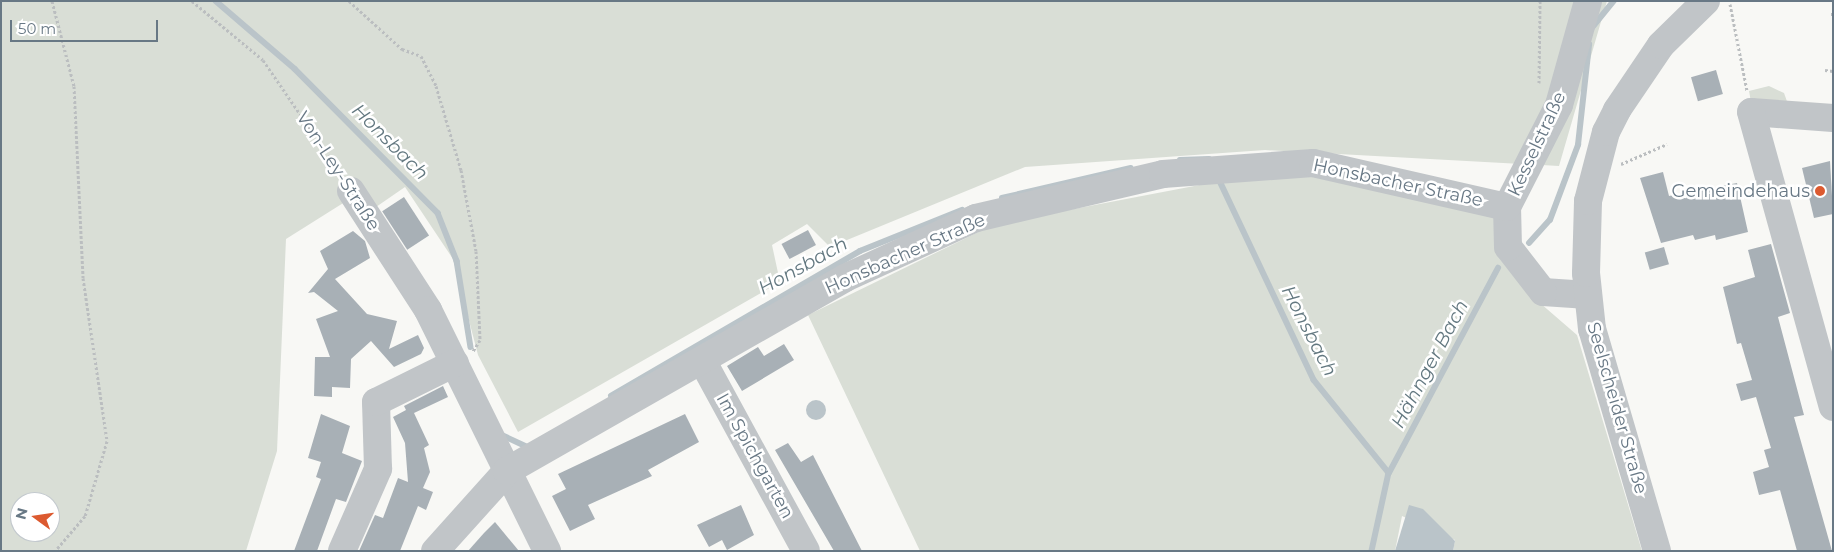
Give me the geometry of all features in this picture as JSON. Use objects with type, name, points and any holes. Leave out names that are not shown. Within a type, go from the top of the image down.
[{"type":"street","name":"Kesselstraße","points":[[1588,1],[1559,105],[1507,207],[1508,247],[1543,292],[1588,296]]},
{"type":"street","name":"Seelscheider Straße","points":[[1657,551],[1600,362],[1588,296],[1585,251],[1594,176],[1606,132],[1630,88],[1677,26],[1706,1]]},
{"type":"street","points":[[1833,118],[1751,112],[1833,407]]},
{"type":"street","name":"Honsbacher Straße","points":[[435,551],[507,471],[618,404],[703,362],[844,278],[976,218],[1163,174],[1313,163],[1507,207]]},
{"type":"street","name":"Von-Ley-Straße","points":[[351,191],[428,310],[547,551]]},
{"type":"street","name":"Im Spichgarten","points":[[703,362],[806,551]]},
{"type":"street","points":[[342,551],[378,469],[376,402],[455,364]]},
{"type":"path","points":[[52,1],[74,86],[84,278],[107,441],[85,516],[55,551]]},
{"type":"path","name":"Von-Ley-Straße","points":[[192,1],[263,60],[351,191]]},
{"type":"path","points":[[349,1],[402,48],[421,56],[436,86],[461,170],[476,251],[480,340],[471,355],[455,364]]},
{"type":"path","points":[[1540,1],[1540,93]]},
{"type":"path","points":[[1729,1],[1751,112]]},
{"type":"path","points":[[1825,70],[1833,71]]},
{"type":"path","points":[[1594,176],[1667,144]]},
{"type":"shaded area","points":[[1,1],[1607,1],[1559,166],[1265,150],[1025,167],[830,247],[807,224],[772,245],[780,282],[518,432],[478,355],[453,259],[405,187],[376,207],[348,200],[286,239],[277,451],[246,551],[1,551]]},
{"type":"shaded area","points":[[1769,86],[1784,93],[1789,107],[1751,102],[1749,91]]},
{"type":"shaded area","points":[[1250,165],[1498,211],[1525,290],[1577,335],[1642,551],[1453,551],[1455,540],[1402,516],[1395,551],[920,551],[808,315],[995,224],[1210,183]]},
{"type":"shaded area","points":[[816,400],[823,403],[826,410],[823,417],[816,420],[809,417],[806,410],[809,403]]},
{"type":"shaded area","points":[[1409,505],[1423,509],[1455,541],[1453,551],[1395,551]]},
{"type":"building","points":[[1716,70],[1723,94],[1698,101],[1691,77]]},
{"type":"building","name":"Gemeindehaus","points":[[1830,161],[1833,214],[1814,218],[1802,168]]},
{"type":"building","points":[[1663,172],[1669,196],[1737,183],[1748,232],[1716,240],[1715,235],[1695,240],[1693,235],[1661,243],[1640,178]]},
{"type":"building","points":[[404,197],[429,236],[407,250],[382,211]]},
{"type":"building","points":[[808,230],[816,245],[789,259],[782,244]]},
{"type":"building","points":[[353,231],[365,241],[370,258],[335,279],[367,314],[397,321],[389,349],[418,335],[424,348],[421,354],[394,367],[371,341],[351,359],[350,388],[332,387],[332,397],[314,396],[315,357],[330,357],[316,319],[338,311],[314,292],[308,293],[328,269],[320,251]]},
{"type":"building","points":[[1771,244],[1790,313],[1778,317],[1804,415],[1794,417],[1832,551],[1797,551],[1780,490],[1759,495],[1753,472],[1769,467],[1764,450],[1771,448],[1756,397],[1741,401],[1736,384],[1752,380],[1741,343],[1737,344],[1723,287],[1755,277],[1748,250]]},
{"type":"building","points":[[1664,247],[1669,264],[1650,270],[1645,253]]},
{"type":"building","points":[[784,344],[794,360],[742,391],[727,366],[758,347],[764,356]]},
{"type":"building","points":[[443,386],[448,397],[414,413],[429,445],[424,448],[430,472],[423,488],[433,492],[426,510],[418,506],[400,551],[359,551],[375,515],[383,518],[398,478],[408,482],[405,443],[393,417],[406,410],[404,406]]},
{"type":"building","points":[[321,414],[350,426],[342,453],[362,461],[346,502],[336,499],[317,551],[294,551],[321,479],[316,477],[321,462],[308,458]]},
{"type":"building","points":[[685,414],[699,442],[648,470],[652,476],[588,505],[595,519],[570,531],[552,496],[566,489],[558,474]]},
{"type":"building","points":[[788,443],[801,462],[813,455],[862,551],[834,551],[775,450]]},
{"type":"building","points":[[741,505],[754,535],[727,550],[722,540],[709,547],[697,525]]},
{"type":"building","points":[[495,522],[519,551],[468,551],[484,533]]},
{"type":"waterway","name":"Honsbach","points":[[216,1],[295,69],[438,213],[457,261],[471,347]]},
{"type":"waterway","name":"Hähnger Bach","points":[[1591,29],[1614,1]]},
{"type":"waterway","name":"Hähnger Bach","points":[[1529,243],[1550,220],[1578,145],[1589,45]]},
{"type":"waterway","name":"Honsbach","points":[[1180,160],[1209,159]]},
{"type":"waterway","name":"Honsbach","points":[[1002,198],[1131,168]]},
{"type":"waterway","name":"Honsbach","points":[[1219,179],[1314,380],[1389,473],[1372,551]]},
{"type":"waterway","name":"Honsbach","points":[[611,396],[860,251],[962,210]]},
{"type":"waterway","name":"Hähnger Bach","points":[[1389,473],[1498,268]]},
{"type":"waterway","name":"Honsbach","points":[[502,435],[528,447]]},
{"type":"place","name":"Gemeindehaus","points":[[1820,191]]}]
